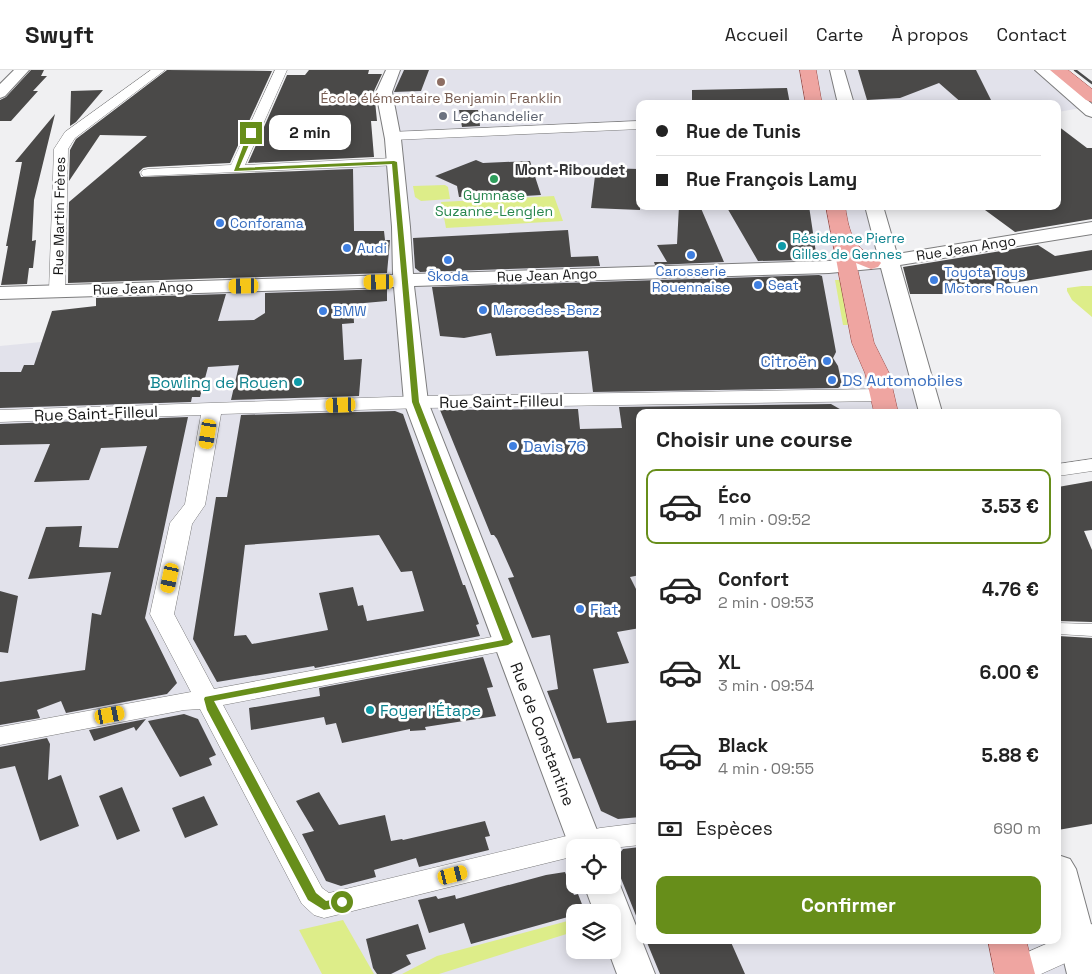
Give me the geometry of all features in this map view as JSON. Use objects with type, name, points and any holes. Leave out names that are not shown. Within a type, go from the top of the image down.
[{"type":"main road","points":[[808,70],[813,100]]},
{"type":"main road","points":[[1058,70],[1092,97]]},
{"type":"main road","points":[[836,210],[863,343],[876,372],[884,404]]},
{"type":"main road","points":[[841,237],[858,256],[880,262]]},
{"type":"street","points":[[0,93],[22,70]]},
{"type":"street","name":"Rue Martin Frères","points":[[57,291],[60,149],[70,135],[159,70]]},
{"type":"street","points":[[236,169],[281,70]]},
{"type":"street","name":"Rue de Constantine","points":[[393,70],[384,92],[392,136],[416,402],[584,839]]},
{"type":"street","points":[[837,70],[845,100]]},
{"type":"street","points":[[1042,70],[1092,112]]},
{"type":"street","points":[[392,136],[636,124]]},
{"type":"street","points":[[148,173],[394,162]]},
{"type":"street","points":[[874,210],[880,262],[930,409]]},
{"type":"street","name":"Rue Jean Ango","points":[[0,293],[846,266],[1092,228]]},
{"type":"street","name":"Rue Saint-Filleul","points":[[0,416],[416,402],[884,404]]},
{"type":"street","points":[[212,409],[195,505],[181,523],[162,614],[209,699],[212,710],[312,896],[324,906],[566,850]]},
{"type":"street","points":[[1061,470],[1092,465]]},
{"type":"street","points":[[1061,629],[1092,630]]},
{"type":"street","points":[[0,736],[184,701],[209,699],[508,642]]},
{"type":"street","points":[[615,839],[636,835]]},
{"type":"street","points":[[1011,965],[1085,952],[1061,878]]},
{"type":"street","points":[[621,936],[636,974]]},
{"type":"shaded area","points":[[392,70],[1042,70],[1087,107],[1061,111],[1061,100],[636,100],[636,210],[875,210],[930,409],[636,409],[636,944],[1061,944],[1061,881],[1068,908],[1092,974],[0,974],[0,346],[176,329],[192,287],[221,287],[233,241],[296,190],[298,171],[394,162],[381,95]]},
{"type":"green space","points":[[445,185],[448,187],[450,199],[421,201],[415,197],[413,186]]},
{"type":"green space","points":[[554,196],[563,221],[446,228],[441,202]]},
{"type":"green space","points":[[835,280],[840,280],[848,325],[843,325]]},
{"type":"green space","points":[[1092,286],[1092,317],[1072,300],[1067,291],[1067,288]]},
{"type":"green space","points":[[343,920],[374,974],[322,974],[299,930]]},
{"type":"green space","points":[[566,921],[566,934],[439,974],[402,974],[437,956]]},
{"type":"building","points":[[31,70],[44,70],[41,76],[47,76],[33,91],[38,91],[11,121],[0,121],[0,100],[6,97]]},
{"type":"building","points":[[167,70],[272,71],[230,163],[148,167],[143,168],[139,172],[141,177],[353,169],[354,231],[384,231],[385,240],[390,240],[387,273],[68,283],[69,202],[147,136],[100,135],[69,181],[70,150],[76,139]]},
{"type":"building","points":[[309,70],[369,70],[368,74],[382,74],[374,91],[377,121],[371,121],[374,157],[248,163],[287,75],[305,75]]},
{"type":"building","points":[[404,70],[429,70],[421,91],[394,92]]},
{"type":"building","points":[[858,70],[976,70],[991,100],[958,100],[939,83],[900,98],[867,100]]},
{"type":"building","points":[[787,88],[789,100],[692,100],[692,90]]},
{"type":"building","points":[[103,90],[76,122],[70,126],[71,91]]},
{"type":"building","points":[[459,110],[478,110],[480,126],[462,127]]},
{"type":"building","points":[[55,114],[34,200],[32,241],[36,240],[33,268],[29,268],[27,284],[1,285],[8,246],[6,246],[22,162],[15,162]]},
{"type":"building","points":[[1061,128],[1087,148],[1092,148],[1092,219],[1015,232],[985,210],[1061,210]]},
{"type":"building","name":"Gymnase Suzanne-Lenglen","points":[[476,160],[483,163],[530,161],[541,195],[491,198],[491,195],[459,197],[457,186],[435,176]]},
{"type":"building","points":[[596,168],[636,169],[636,210],[591,208]]},
{"type":"building","points":[[679,210],[702,210],[724,262],[655,265],[654,262],[667,262],[657,245],[677,244]]},
{"type":"building","points":[[728,210],[810,210],[816,253],[802,260],[758,261]]},
{"type":"building","points":[[568,230],[571,257],[598,256],[600,266],[420,272],[415,268],[413,238]]},
{"type":"building","points":[[1038,245],[1055,256],[1092,250],[1092,270],[945,294],[910,294],[903,267]]},
{"type":"building","points":[[822,276],[836,352],[833,358],[838,366],[842,385],[838,388],[593,392],[588,351],[496,356],[491,333],[464,338],[440,336],[432,287]]},
{"type":"building","points":[[387,289],[387,301],[353,304],[354,323],[342,324],[344,360],[362,359],[359,396],[231,400],[239,365],[208,367],[200,397],[192,397],[191,402],[0,408],[0,372],[21,372],[24,365],[34,365],[52,311],[96,306],[96,298],[226,294],[218,321],[254,320],[265,313],[265,293]]},
{"type":"building","points":[[831,404],[840,409],[636,409],[636,576],[630,577],[636,589],[636,629],[617,632],[629,663],[593,669],[607,723],[636,720],[636,817],[618,819],[601,811],[580,758],[573,759],[547,691],[558,689],[550,635],[532,638],[508,578],[514,577],[497,539],[494,535],[491,535],[440,410],[578,409],[580,429],[622,428],[619,407]]},
{"type":"building","points":[[395,411],[403,414],[463,585],[465,585],[479,624],[476,625],[480,636],[315,668],[314,666],[217,682],[193,639],[216,497],[227,497],[241,415]],"holes":[[[379,535],[401,572],[412,571],[424,611],[367,621],[363,605],[358,606],[353,587],[319,593],[328,630],[252,644],[246,635],[234,636],[245,545]]]},
{"type":"building","points":[[188,417],[145,618],[177,683],[167,694],[66,713],[61,701],[37,710],[40,718],[0,725],[0,682],[85,670],[92,613],[101,615],[111,572],[28,579],[46,527],[82,526],[79,547],[118,548],[147,446],[101,448],[89,480],[34,482],[50,444],[0,445],[0,424]]},
{"type":"building","points":[[1092,481],[1092,530],[1084,531],[1092,550],[1092,622],[1061,621],[1061,486]]},
{"type":"building","points":[[0,591],[18,596],[8,653],[0,652]]},
{"type":"building","points":[[1061,636],[1092,638],[1092,824],[1061,829]]},
{"type":"building","points":[[483,657],[493,687],[487,688],[496,716],[425,727],[426,730],[410,731],[410,729],[342,743],[336,723],[326,725],[324,717],[251,730],[249,708],[320,696],[319,688]]},
{"type":"building","points":[[184,714],[198,719],[216,755],[209,758],[212,765],[180,777],[148,721]]},
{"type":"building","points":[[146,719],[136,731],[134,727],[94,741],[89,730]]},
{"type":"building","points":[[47,738],[50,744],[48,780],[61,775],[79,826],[40,841],[15,766],[0,769],[0,747]]},
{"type":"building","points":[[122,787],[140,831],[117,840],[99,796]]},
{"type":"building","points":[[319,792],[339,825],[385,815],[391,841],[403,840],[485,821],[490,836],[485,837],[489,850],[419,867],[416,858],[374,870],[376,877],[341,886],[326,881],[302,834],[314,831],[296,801]]},
{"type":"building","points":[[204,796],[218,825],[185,838],[172,808]]},
{"type":"building","points":[[636,847],[636,916],[621,878],[621,852],[623,849]]},
{"type":"building","points":[[565,872],[566,894],[578,894],[582,904],[566,904],[566,918],[471,944],[464,923],[429,933],[418,900],[436,896],[438,899],[455,895],[456,899],[546,875]]},
{"type":"building","points":[[418,924],[426,949],[406,955],[411,964],[391,974],[377,974],[373,968],[366,939]]},
{"type":"building","points":[[648,944],[732,944],[745,974],[660,974]]},
{"type":"railway","points":[[1075,70],[1092,83]]},
{"type":"place","name":"École élémentaire Benjamin Franklin","points":[[441,82]]},
{"type":"place","name":"Le chandelier","points":[[443,116]]},
{"type":"place","name":"Gymnase Suzanne-Lenglen","points":[[494,179]]},
{"type":"place","name":"Conforama","points":[[220,223]]},
{"type":"place","name":"Résidence Pierre Gilles de Gennes","points":[[782,246]]},
{"type":"place","name":"Audi","points":[[347,248]]},
{"type":"place","name":"Carosserie Rouennaise","points":[[691,255]]},
{"type":"place","name":"Škoda","points":[[448,260]]},
{"type":"place","name":"Toyota Toys Motors Rouen","points":[[934,280]]},
{"type":"place","name":"Seat","points":[[758,285]]},
{"type":"place","name":"Mercedes-Benz","points":[[483,310]]},
{"type":"place","name":"BMW","points":[[323,311]]},
{"type":"place","name":"Citroën","points":[[827,361]]},
{"type":"place","name":"DS Automobiles","points":[[832,380]]},
{"type":"place","name":"Bowling de Rouen","points":[[298,382]]},
{"type":"place","name":"Davis 76","points":[[513,446]]},
{"type":"place","name":"Fiat","points":[[580,609]]},
{"type":"place","name":"Foyer l'Étape","points":[[370,710]]},
{"type":"district","name":"Mont-Riboudet","points":[[570,170]]},
{"type":"route","points":[[251,133],[236,165],[236,169],[394,162],[401,227],[402,266],[416,402],[508,642],[209,699],[212,710],[312,896],[324,906],[342,902]]}]
